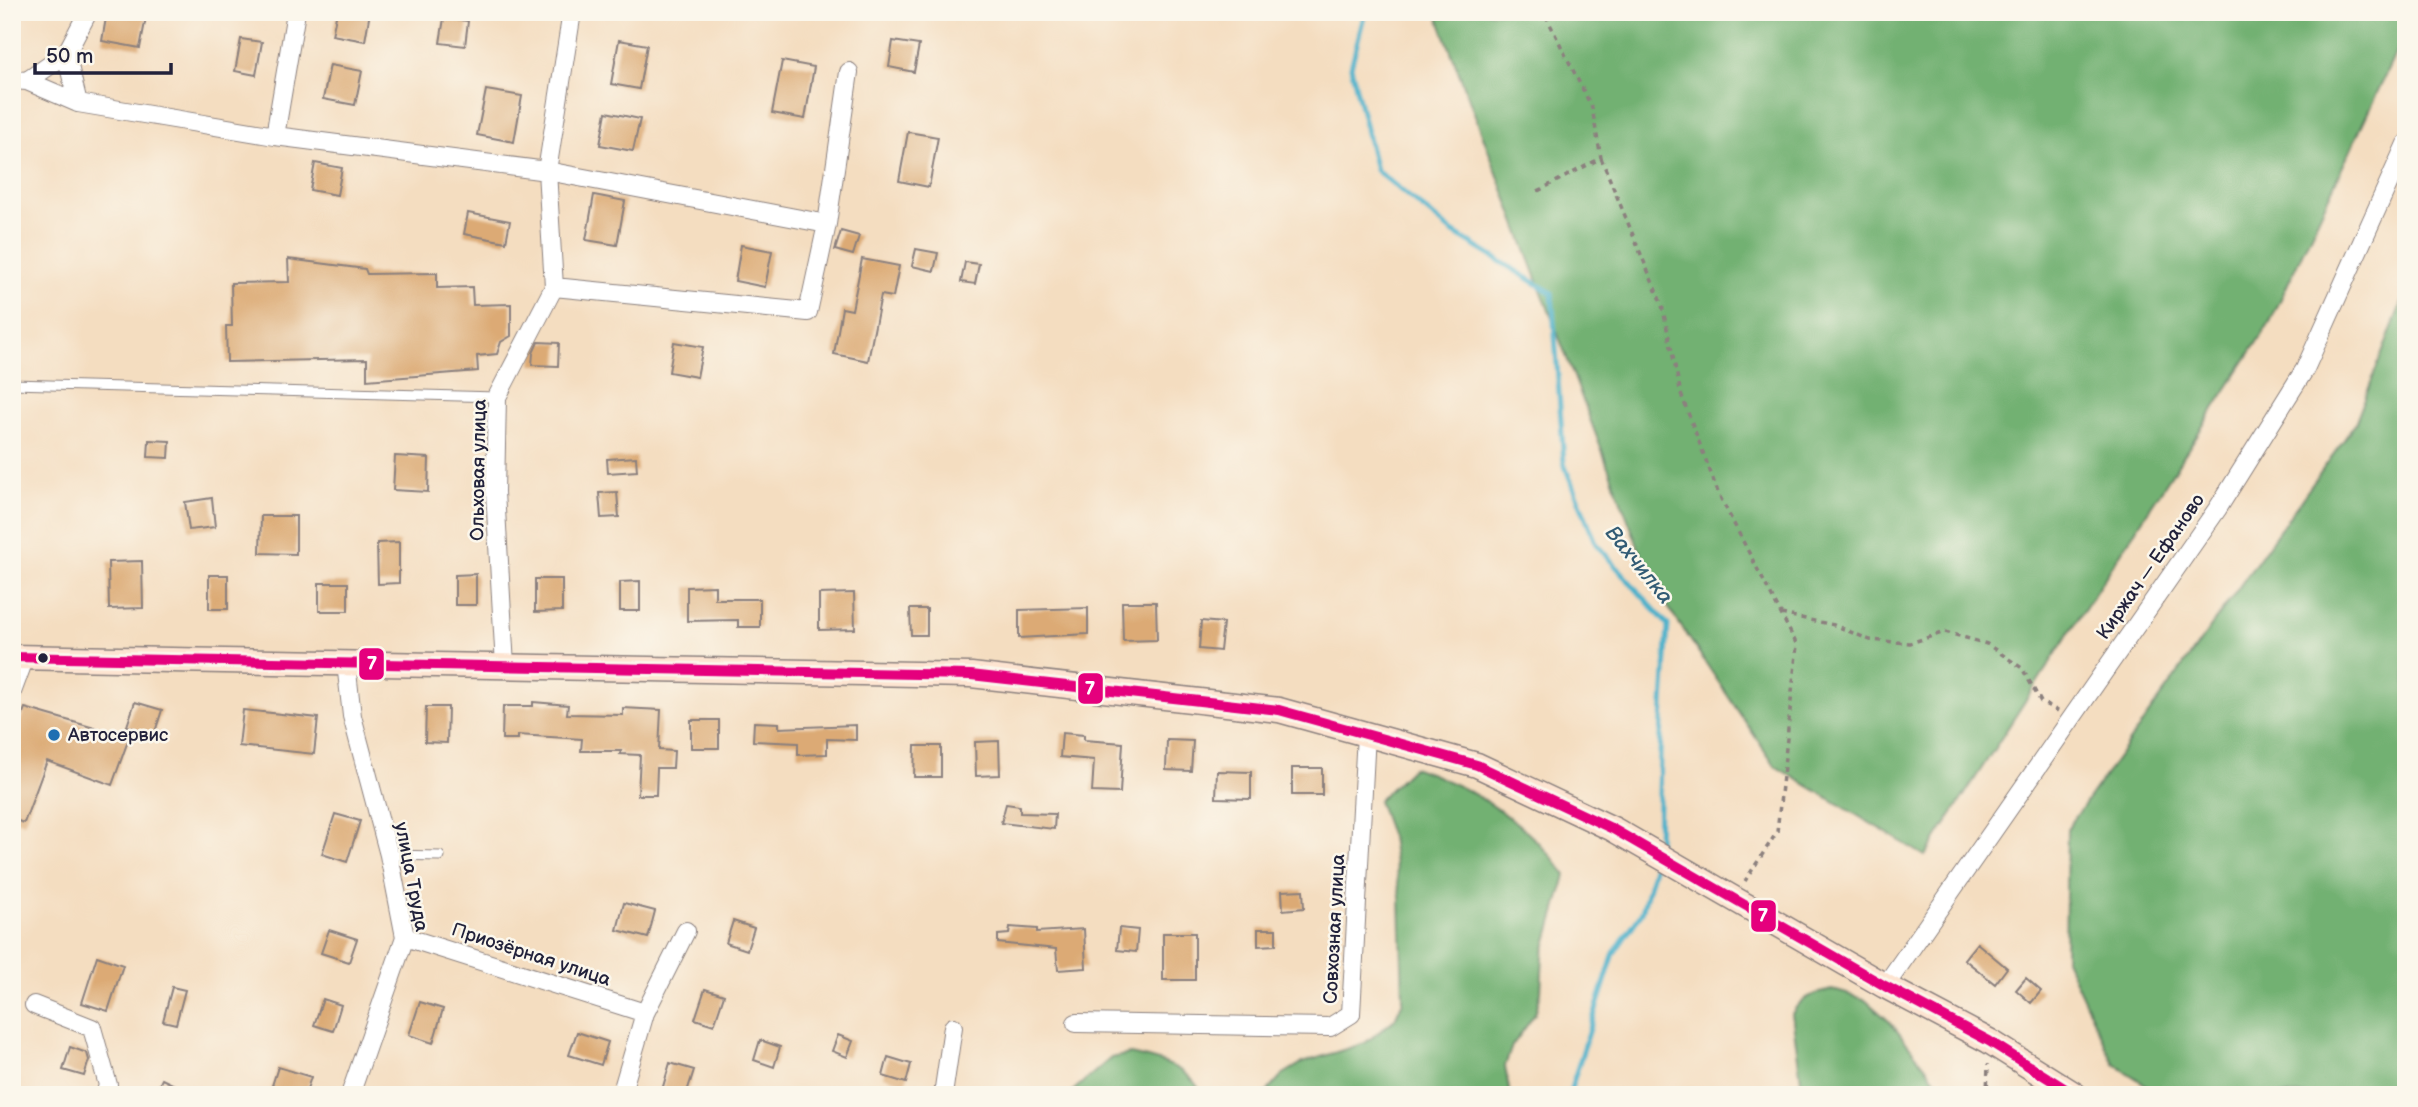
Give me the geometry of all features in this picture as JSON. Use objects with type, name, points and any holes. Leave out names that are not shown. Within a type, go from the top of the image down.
[{"type":"main road","points":[[19,657],[971,675],[1279,710],[1477,765],[1613,829],[1885,986],[1989,1041],[2075,1095]]},
{"type":"street","points":[[20,80],[66,54],[88,12]]},
{"type":"street","points":[[275,136],[296,12]]},
{"type":"street","points":[[572,12],[547,171],[554,287],[808,312],[827,224],[849,72]]},
{"type":"street","points":[[66,54],[78,103]]},
{"type":"street","points":[[20,80],[78,103],[275,136],[547,171],[827,224]]},
{"type":"street","name":"Киржач — Ефаново","points":[[1885,986],[2218,508],[2305,369],[2406,144]]},
{"type":"street","name":"Ольховая улица","points":[[505,666],[495,492],[497,397],[554,287]]},
{"type":"street","points":[[12,692],[19,657]]},
{"type":"street","name":"улица Труда","points":[[346,663],[352,716],[389,855],[405,937],[350,1095]]},
{"type":"street","name":"Совхозная улица","points":[[1076,1023],[1330,1027],[1352,1014],[1366,734]]},
{"type":"street","points":[[621,1095],[645,1013],[685,931]]},
{"type":"street","name":"Приозёрная улица","points":[[405,937],[645,1013]]},
{"type":"street","points":[[34,1005],[92,1028],[108,1085],[105,1095]]},
{"type":"street","points":[[943,1095],[953,1027]]},
{"type":"lane","points":[[12,384],[497,397]]},
{"type":"lane","points":[[389,855],[440,856]]},
{"type":"path","points":[[1544,12],[1592,108],[1601,158],[1662,304],[1681,394],[1719,495],[1797,645],[1777,832],[1735,898]]},
{"type":"path","points":[[1538,191],[1601,158]]},
{"type":"path","points":[[1781,614],[1833,625],[1870,640],[1910,643],[1945,632],[1987,644],[2022,668],[2041,702],[2072,718]]},
{"type":"path","points":[[1987,1095],[1989,1041]]},
{"type":"path","points":[[2101,1095],[2103,1092],[2109,1095]]},
{"type":"green space","points":[[1436,12],[2406,12],[2406,31],[2270,322],[1925,856],[1775,766],[1652,583]]},
{"type":"green space","points":[[2406,291],[2406,1095],[2162,1095],[2114,1064],[2065,959],[2067,829],[2355,424]]},
{"type":"green space","points":[[1413,767],[1457,785],[1498,809],[1535,839],[1566,875],[1543,955],[1541,992],[1535,1014],[1512,1046],[1505,1066],[1510,1095],[1264,1095],[1282,1075],[1302,1063],[1365,1043],[1395,1019],[1403,1001],[1400,897],[1391,837],[1378,801]]},
{"type":"green space","points":[[1833,990],[1864,999],[1890,1022],[1939,1084],[1940,1095],[1803,1095],[1792,1014],[1804,1000]]},
{"type":"green space","points":[[1130,1054],[1161,1062],[1181,1071],[1197,1085],[1202,1095],[1068,1095],[1111,1058]]},
{"type":"building","points":[[107,12],[147,12],[140,48],[102,41]]},
{"type":"building","points":[[337,12],[370,12],[365,41],[332,35]]},
{"type":"building","points":[[444,18],[468,21],[465,46],[440,43]]},
{"type":"building","points":[[241,39],[262,42],[256,75],[235,71]]},
{"type":"building","points":[[619,40],[647,45],[639,89],[611,84]]},
{"type":"building","points":[[893,41],[919,45],[914,72],[889,67]]},
{"type":"building","points":[[782,61],[814,67],[805,119],[772,113]]},
{"type":"building","points":[[330,65],[362,71],[355,105],[323,99]]},
{"type":"building","points":[[486,90],[522,96],[514,142],[477,135]]},
{"type":"building","points":[[606,112],[640,119],[633,151],[600,145]]},
{"type":"building","points":[[908,132],[938,137],[929,187],[899,181]]},
{"type":"building","points":[[315,163],[342,168],[337,195],[310,190]]},
{"type":"building","points":[[594,195],[625,201],[617,245],[586,240]]},
{"type":"building","points":[[468,213],[510,221],[506,242],[464,234]]},
{"type":"building","points":[[841,231],[859,236],[853,255],[835,250]]},
{"type":"building","points":[[741,245],[772,251],[765,287],[735,281]]},
{"type":"building","points":[[916,249],[938,253],[934,271],[912,266]]},
{"type":"building","points":[[288,259],[365,269],[367,274],[437,273],[437,288],[472,287],[473,305],[511,304],[511,336],[501,342],[497,354],[477,356],[478,371],[367,380],[367,359],[227,362],[226,326],[232,326],[231,283],[289,282]]},
{"type":"building","points":[[862,259],[899,266],[893,297],[881,295],[868,361],[834,354],[842,308],[852,310]]},
{"type":"building","points":[[965,262],[979,264],[975,284],[961,282]]},
{"type":"building","points":[[538,342],[559,343],[558,366],[532,365]]},
{"type":"building","points":[[674,342],[703,347],[697,377],[669,372]]},
{"type":"building","points":[[149,440],[170,441],[169,458],[148,457]]},
{"type":"building","points":[[395,456],[429,458],[428,492],[393,490]]},
{"type":"building","points":[[636,457],[637,471],[608,473],[607,459]]},
{"type":"building","points":[[617,492],[619,517],[601,518],[599,493]]},
{"type":"building","points":[[212,498],[215,527],[189,530],[185,502]]},
{"type":"building","points":[[261,516],[296,516],[296,554],[260,553]]},
{"type":"building","points":[[399,542],[399,583],[378,584],[377,543]]},
{"type":"building","points":[[142,561],[143,608],[109,609],[108,562]]},
{"type":"building","points":[[476,574],[476,605],[455,605],[455,575]]},
{"type":"building","points":[[209,575],[228,575],[228,609],[209,609]]},
{"type":"building","points":[[535,579],[562,579],[562,611],[535,612]]},
{"type":"building","points":[[640,581],[640,611],[620,611],[620,582]]},
{"type":"building","points":[[319,583],[348,583],[348,611],[319,611]]},
{"type":"building","points":[[715,586],[715,599],[760,599],[760,627],[738,627],[738,620],[687,621],[687,587]]},
{"type":"building","points":[[854,593],[855,629],[819,630],[819,594]]},
{"type":"building","points":[[1122,602],[1156,602],[1157,640],[1123,641]]},
{"type":"building","points":[[1088,608],[1088,634],[1019,638],[1019,610]]},
{"type":"building","points":[[910,609],[927,609],[927,635],[911,635]]},
{"type":"building","points":[[1201,621],[1223,623],[1220,651],[1199,649]]},
{"type":"building","points":[[135,702],[162,710],[154,735],[127,726]]},
{"type":"building","points":[[533,702],[568,705],[567,714],[623,715],[623,708],[661,710],[659,750],[674,751],[673,768],[657,768],[656,795],[638,795],[640,755],[620,754],[621,751],[581,751],[582,739],[518,735],[518,739],[502,739],[503,706],[533,706]]},
{"type":"building","points":[[426,707],[448,707],[447,743],[425,742]]},
{"type":"building","points":[[25,708],[129,738],[112,785],[47,761],[24,823],[12,819],[12,743]]},
{"type":"building","points":[[243,710],[318,718],[314,754],[239,746]]},
{"type":"building","points":[[691,720],[719,720],[719,748],[691,748]]},
{"type":"building","points":[[754,722],[779,723],[779,728],[856,725],[856,740],[827,739],[827,754],[798,755],[798,743],[753,741]]},
{"type":"building","points":[[1062,733],[1084,735],[1084,740],[1123,743],[1120,793],[1092,792],[1094,760],[1060,757]]},
{"type":"building","points":[[1167,740],[1193,741],[1191,771],[1166,770]]},
{"type":"building","points":[[999,741],[1000,775],[976,776],[975,742]]},
{"type":"building","points":[[915,746],[941,746],[941,777],[914,777]]},
{"type":"building","points":[[1292,768],[1322,768],[1322,795],[1292,795]]},
{"type":"building","points":[[1217,771],[1251,772],[1251,799],[1216,798]]},
{"type":"building","points":[[1006,804],[1020,806],[1020,813],[1055,814],[1054,829],[1001,823]]},
{"type":"building","points":[[335,814],[360,821],[347,862],[322,854]]},
{"type":"building","points":[[1303,890],[1304,908],[1283,910],[1282,891]]},
{"type":"building","points":[[624,903],[655,911],[648,938],[617,930]]},
{"type":"building","points":[[733,921],[754,928],[747,950],[726,943]]},
{"type":"building","points":[[1010,927],[1037,929],[1037,932],[1084,929],[1086,968],[1058,970],[1056,949],[998,943],[998,935],[1009,934]]},
{"type":"building","points":[[1119,928],[1138,930],[1136,952],[1117,950]]},
{"type":"building","points":[[1258,929],[1276,929],[1276,945],[1258,946]]},
{"type":"building","points":[[329,930],[357,939],[349,962],[321,953]]},
{"type":"building","points":[[1163,933],[1195,933],[1195,980],[1163,980]]},
{"type":"building","points":[[1977,943],[2007,968],[1995,984],[1964,959]]},
{"type":"building","points":[[97,956],[123,965],[108,1011],[82,1003]]},
{"type":"building","points":[[2026,978],[2041,991],[2031,1003],[2016,990]]},
{"type":"building","points":[[172,987],[185,990],[176,1024],[163,1021]]},
{"type":"building","points":[[705,989],[724,995],[714,1025],[695,1019]]},
{"type":"building","points":[[323,999],[341,1005],[333,1031],[314,1025]]},
{"type":"building","points":[[420,1002],[443,1009],[433,1043],[409,1035]]},
{"type":"building","points":[[577,1032],[608,1042],[601,1065],[569,1055]]},
{"type":"building","points":[[838,1035],[853,1041],[847,1057],[832,1051]]},
{"type":"building","points":[[760,1040],[780,1047],[774,1067],[754,1060]]},
{"type":"building","points":[[70,1047],[87,1053],[89,1060],[84,1076],[63,1070]]},
{"type":"building","points":[[888,1057],[911,1064],[906,1083],[883,1076]]},
{"type":"building","points":[[670,1063],[694,1070],[686,1095],[662,1090]]},
{"type":"building","points":[[278,1067],[311,1077],[305,1095],[269,1095]]},
{"type":"building","points":[[162,1079],[195,1095],[154,1095]]},
{"type":"waterway","name":"Вахчилка","points":[[1365,12],[1351,67],[1376,170],[1452,232],[1552,293],[1564,464],[1597,545],[1668,625],[1660,753],[1658,847]]},
{"type":"waterway","name":"Вахчилка","points":[[1569,1095],[1614,953],[1642,912],[1656,860]]},
{"type":"transit line","name":"7","points":[[12,657],[971,675],[1279,710],[1477,765],[1613,829],[1885,986],[1989,1041],[2075,1095]]},
{"type":"place","name":"Автосервис","points":[[54,735]]}]
